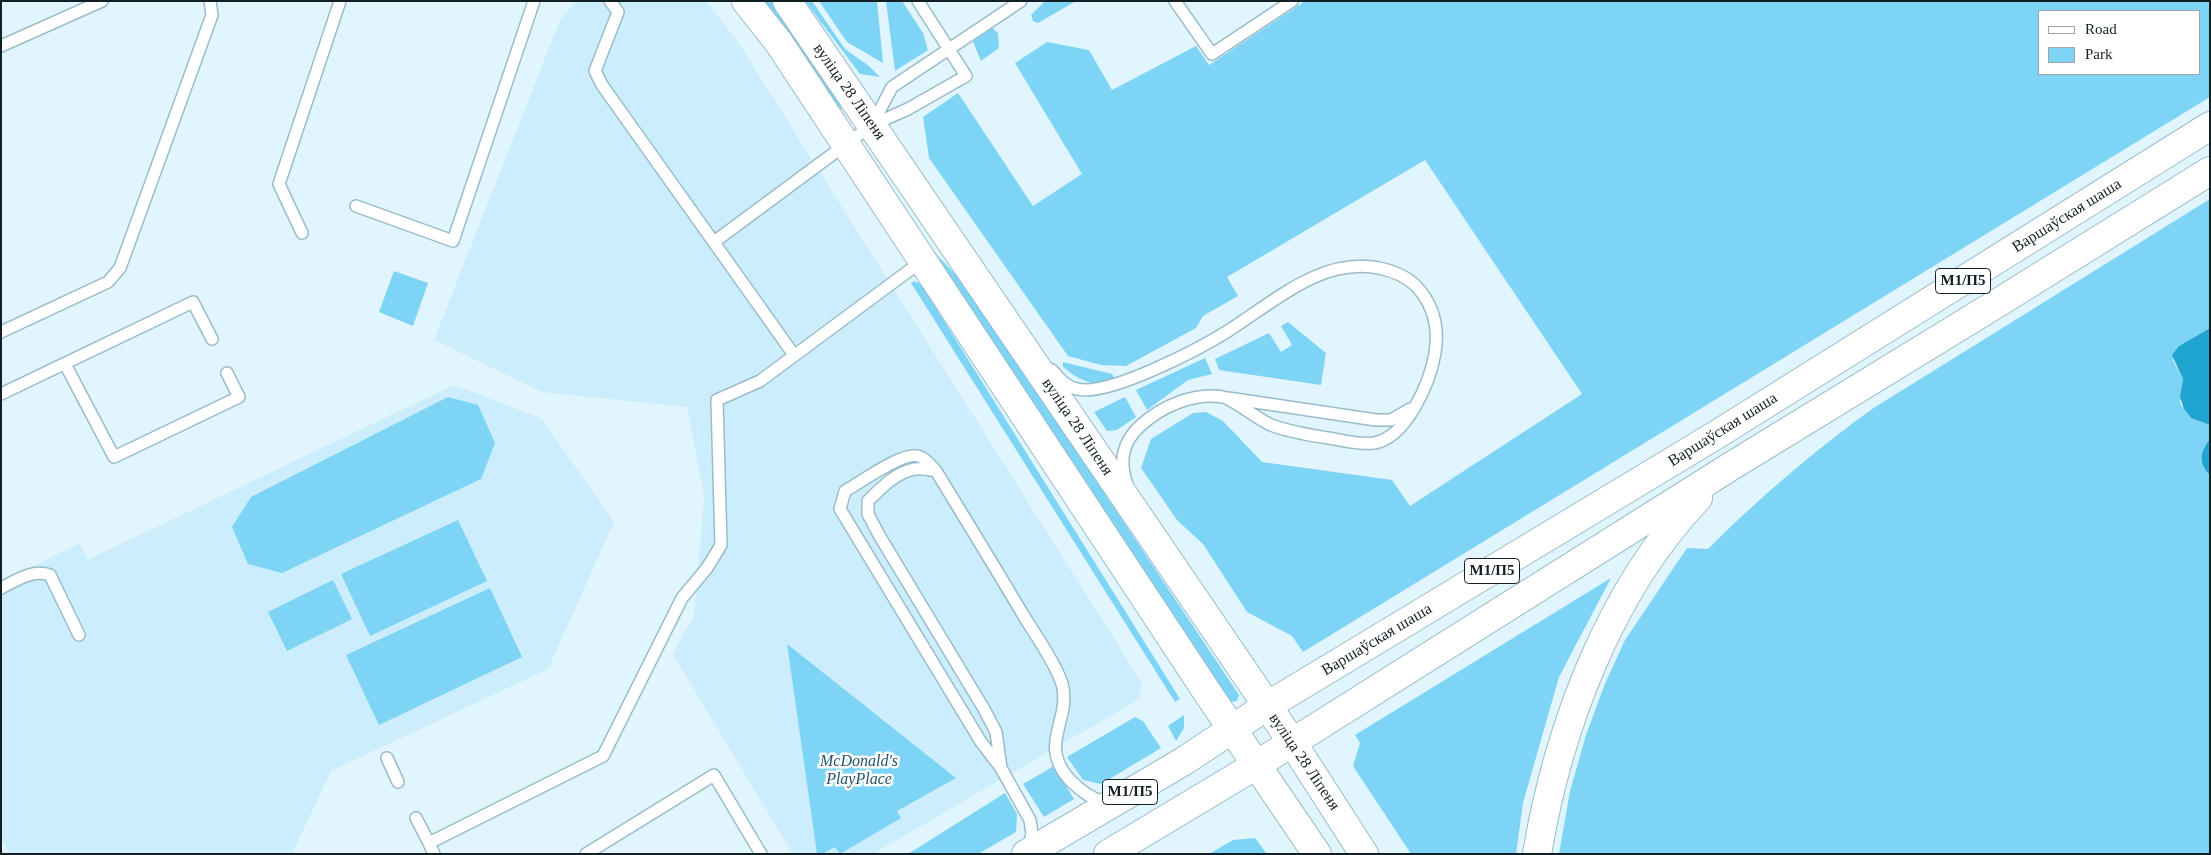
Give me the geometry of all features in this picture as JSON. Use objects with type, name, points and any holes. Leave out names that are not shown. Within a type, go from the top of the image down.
[{"type":"main road","name":"вуліца 28 Ліпеня","points":[[746,1],[779,43],[1317,854]]},
{"type":"main road","name":"вуліца 28 Ліпеня","points":[[786,1],[1292,742],[1364,854]]},
{"type":"main road","name":"Варшаўская шаша","points":[[1234,730],[1267,706],[1716,436],[2210,126]]},
{"type":"main road","name":"М1/П5","points":[[1108,854],[1258,764],[1732,465],[1996,304],[2210,170]]},
{"type":"main road","points":[[1537,854],[1548,800],[1566,739],[1589,675],[1615,614],[1646,564],[1680,516],[1732,465]]},
{"type":"main road","name":"М1/П5","points":[[1026,853],[1234,730]]},
{"type":"lane","points":[[1,46],[102,1]]},
{"type":"lane","points":[[1,332],[108,282],[120,268],[212,15],[210,1]]},
{"type":"lane","points":[[302,233],[279,184],[340,1]]},
{"type":"lane","points":[[356,206],[453,241],[534,1]]},
{"type":"lane","points":[[610,1],[618,12],[595,71],[602,86],[794,355]]},
{"type":"lane","points":[[714,242],[845,143],[872,125],[908,109],[966,76],[918,1]]},
{"type":"lane","points":[[872,125],[892,87],[1021,1]]},
{"type":"lane","points":[[1175,1],[1212,54],[1292,1]]},
{"type":"lane","points":[[416,818],[432,848],[603,756],[682,598],[707,568],[721,545],[717,400],[760,381],[922,261]]},
{"type":"lane","points":[[1002,316],[1032,343],[1053,371],[1069,386],[1077,389],[1095,390],[1124,382],[1202,345],[1294,287],[1322,273],[1338,268],[1356,266],[1388,270],[1402,276],[1423,294],[1435,320],[1436,336],[1433,364],[1429,377],[1406,420],[1395,433],[1381,441],[1366,444],[1308,435],[1276,427],[1252,415],[1226,398]]},
{"type":"lane","points":[[1,394],[193,302],[212,339]]},
{"type":"lane","points":[[65,364],[114,456],[239,397],[227,373]]},
{"type":"lane","points":[[1167,561],[1127,484],[1124,474],[1123,452],[1133,433],[1160,411],[1197,398],[1226,398],[1390,420],[1404,414],[1418,400]]},
{"type":"lane","points":[[1026,853],[1032,834],[1030,820],[1001,768],[976,734],[840,509],[846,491],[903,457],[916,455],[924,458],[936,471],[1047,654],[1063,688],[1055,747],[1056,759],[1066,775],[1081,791],[1092,799],[1110,804]]},
{"type":"lane","points":[[936,471],[916,469],[900,474],[883,485],[868,501],[868,514],[984,709],[996,732],[1001,768]]},
{"type":"lane","points":[[1,588],[34,573],[40,572],[50,576],[79,635]]},
{"type":"lane","points":[[387,758],[398,782]]},
{"type":"lane","points":[[586,854],[714,775],[761,854]]},
{"type":"shaded area","points":[[576,1],[706,1],[736,39],[1142,683],[1139,699],[873,854],[793,854],[673,654],[694,615],[704,495],[687,407],[542,392],[434,340],[560,20]]},
{"type":"shaded area","points":[[2210,328],[2210,425],[2191,418],[2184,409],[2180,397],[2183,379],[2172,355],[2179,346]]},
{"type":"shaded area","points":[[454,385],[541,418],[614,522],[548,669],[331,771],[292,854],[10,854],[1,837],[1,582],[80,543],[87,560]]},
{"type":"shaded area","points":[[2210,439],[2210,475],[2202,462],[2202,453]]},
{"type":"green space","points":[[763,1],[772,1],[795,30],[845,108],[840,109],[789,34]]},
{"type":"green space","points":[[805,1],[812,1],[845,49],[869,66],[880,77],[860,74]]},
{"type":"green space","points":[[819,1],[877,1],[883,63],[847,42]]},
{"type":"green space","points":[[886,1],[902,1],[923,33],[928,50],[895,71]]},
{"type":"green space","points":[[1045,1],[1076,1],[1038,23],[1033,21],[1031,15]]},
{"type":"green space","points":[[1305,1],[2210,1],[2210,97],[1303,652],[1292,636],[1247,612],[1203,544],[1177,520],[1141,468],[1151,439],[1193,413],[1206,412],[1223,421],[1262,462],[1392,480],[1410,506],[1582,394],[1425,160],[1227,277],[1238,296],[1203,316],[1196,328],[1126,366],[1101,365],[1068,356],[929,158],[923,117],[958,93],[1033,206],[1082,174],[1015,63],[1047,42],[1089,50],[1112,90],[1196,46],[1209,65]]},
{"type":"green space","points":[[991,27],[998,33],[999,48],[981,61],[972,39]]},
{"type":"green space","points":[[2210,199],[2210,328],[2179,346],[2173,360],[2183,379],[2180,403],[2191,418],[2210,425],[2210,439],[2202,453],[2202,462],[2210,475],[2210,854],[1559,854],[1570,791],[1586,735],[1604,686],[1625,640],[1687,548],[1708,549],[1787,476],[1872,409]]},
{"type":"green space","points":[[927,245],[965,284],[1239,695],[1237,701],[1230,702]]},
{"type":"green space","points":[[394,271],[428,283],[413,326],[379,312]]},
{"type":"green space","points":[[914,281],[921,284],[1180,699],[1175,702],[911,283]]},
{"type":"green space","points":[[1288,322],[1326,353],[1321,385],[1219,370],[1215,359],[1269,333],[1281,352],[1292,345],[1281,326]]},
{"type":"green space","points":[[1205,358],[1212,374],[1188,380],[1147,410],[1136,390]]},
{"type":"green space","points":[[1063,362],[1112,374],[1116,380],[1094,383],[1082,380],[1063,367]]},
{"type":"green space","points":[[448,397],[478,405],[495,443],[481,479],[282,573],[248,564],[232,527],[251,497]]},
{"type":"green space","points":[[1125,397],[1136,417],[1117,430],[1107,431],[1094,412]]},
{"type":"green space","points":[[458,520],[487,581],[370,636],[341,574]]},
{"type":"green space","points":[[1611,578],[1559,677],[1523,803],[1516,854],[1411,854],[1353,766],[1360,743],[1355,735]]},
{"type":"green space","points":[[333,580],[352,619],[287,651],[268,612]]},
{"type":"green space","points":[[490,588],[522,657],[379,725],[346,655]]},
{"type":"green space","name":"McDonald's PlayPlace","points":[[787,644],[956,778],[897,811],[901,818],[840,854],[835,847],[822,854],[817,854]]},
{"type":"green space","points":[[1184,715],[1184,728],[1176,741],[1168,726]]},
{"type":"green space","points":[[1135,717],[1143,721],[1161,748],[1101,784],[1083,780],[1067,757]]},
{"type":"green space","points":[[1054,766],[1074,799],[1044,817],[1023,784]]},
{"type":"green space","points":[[1005,793],[1017,814],[1016,832],[978,854],[908,854]]},
{"type":"green space","points":[[1255,838],[1267,854],[1209,854],[1233,840]]}]
